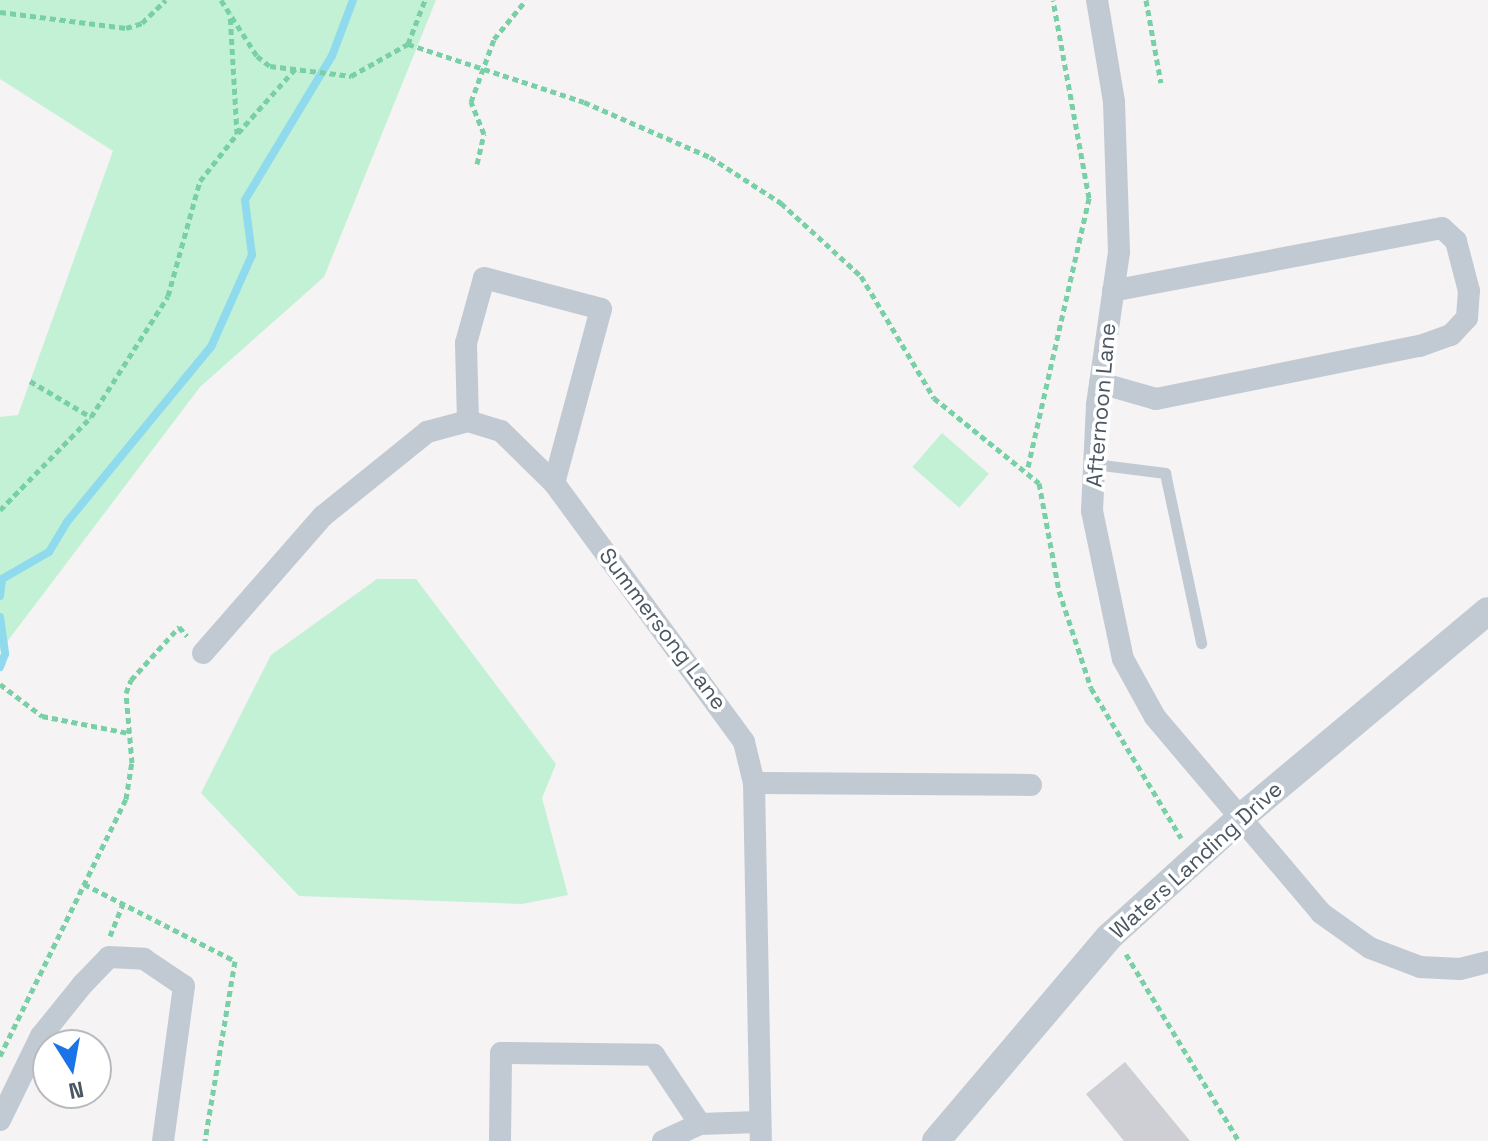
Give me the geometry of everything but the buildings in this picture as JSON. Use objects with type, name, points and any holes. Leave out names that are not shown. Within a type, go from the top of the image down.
[{"type":"street","name":"Afternoon Lane","points":[[1097,0],[1114,102],[1119,252],[1100,383],[1092,511],[1123,659],[1155,717],[1321,913],[1370,948],[1420,967],[1460,969],[1488,962]]},
{"type":"street","points":[[1100,383],[1156,399],[1420,346],[1451,335],[1467,318],[1469,291],[1456,241],[1442,228],[1113,291]]},
{"type":"street","points":[[203,653],[323,516],[427,432],[468,421],[466,343],[484,278],[601,309],[554,483]]},
{"type":"street","name":"Summersong Lane","points":[[468,421],[501,431],[554,483],[724,709],[744,742],[754,783],[760,1132],[700,1124],[663,1141]]},
{"type":"street","name":"Waters Landing Drive","points":[[936,1141],[1109,937],[1239,819],[1488,611]]},
{"type":"street","points":[[754,783],[1031,785]]},
{"type":"street","points":[[0,1120],[41,1036],[83,984],[109,957],[144,959],[184,986],[163,1141]]},
{"type":"street","points":[[500,1141],[501,1053],[654,1055],[700,1124]]},
{"type":"lane","points":[[1094,464],[1165,473],[1201,643]]},
{"type":"path","points":[[0,12],[126,28],[142,23],[166,0]]},
{"type":"path","points":[[221,0],[257,56],[295,69],[351,76],[408,44],[425,0]]},
{"type":"path","points":[[477,164],[484,134],[469,109],[504,20],[526,0]]},
{"type":"path","points":[[1028,467],[1089,198],[1053,0]]},
{"type":"path","points":[[1146,0],[1161,83]]},
{"type":"path","points":[[230,14],[237,134]]},
{"type":"path","points":[[408,44],[483,67],[710,157],[781,203],[861,276],[952,418],[1028,467],[1045,500],[1059,591],[1091,688],[1156,787],[1193,860]]},
{"type":"path","points":[[0,510],[91,417],[149,334],[168,296],[200,181],[295,69]]},
{"type":"path","points":[[30,381],[91,417]]},
{"type":"path","points":[[0,1056],[130,783],[131,680],[179,627]]},
{"type":"path","points":[[0,684],[42,716],[129,733]]},
{"type":"path","points":[[84,884],[123,904]]},
{"type":"path","points":[[1109,937],[1128,956],[1239,1141]]},
{"type":"green space","points":[[0,0],[436,0],[324,277],[200,387],[0,651],[0,417],[18,415],[113,151],[0,79]]},
{"type":"green space","points":[[942,433],[989,474],[959,508],[912,467]]},
{"type":"green space","points":[[377,579],[416,579],[556,764],[542,798],[568,895],[522,904],[299,896],[201,793],[271,655]]},
{"type":"waterway","points":[[0,596],[2,579],[49,552],[67,522],[211,347],[252,255],[245,200],[332,56],[353,0]]},
{"type":"waterway","points":[[0,617],[5,654],[0,667]]}]
